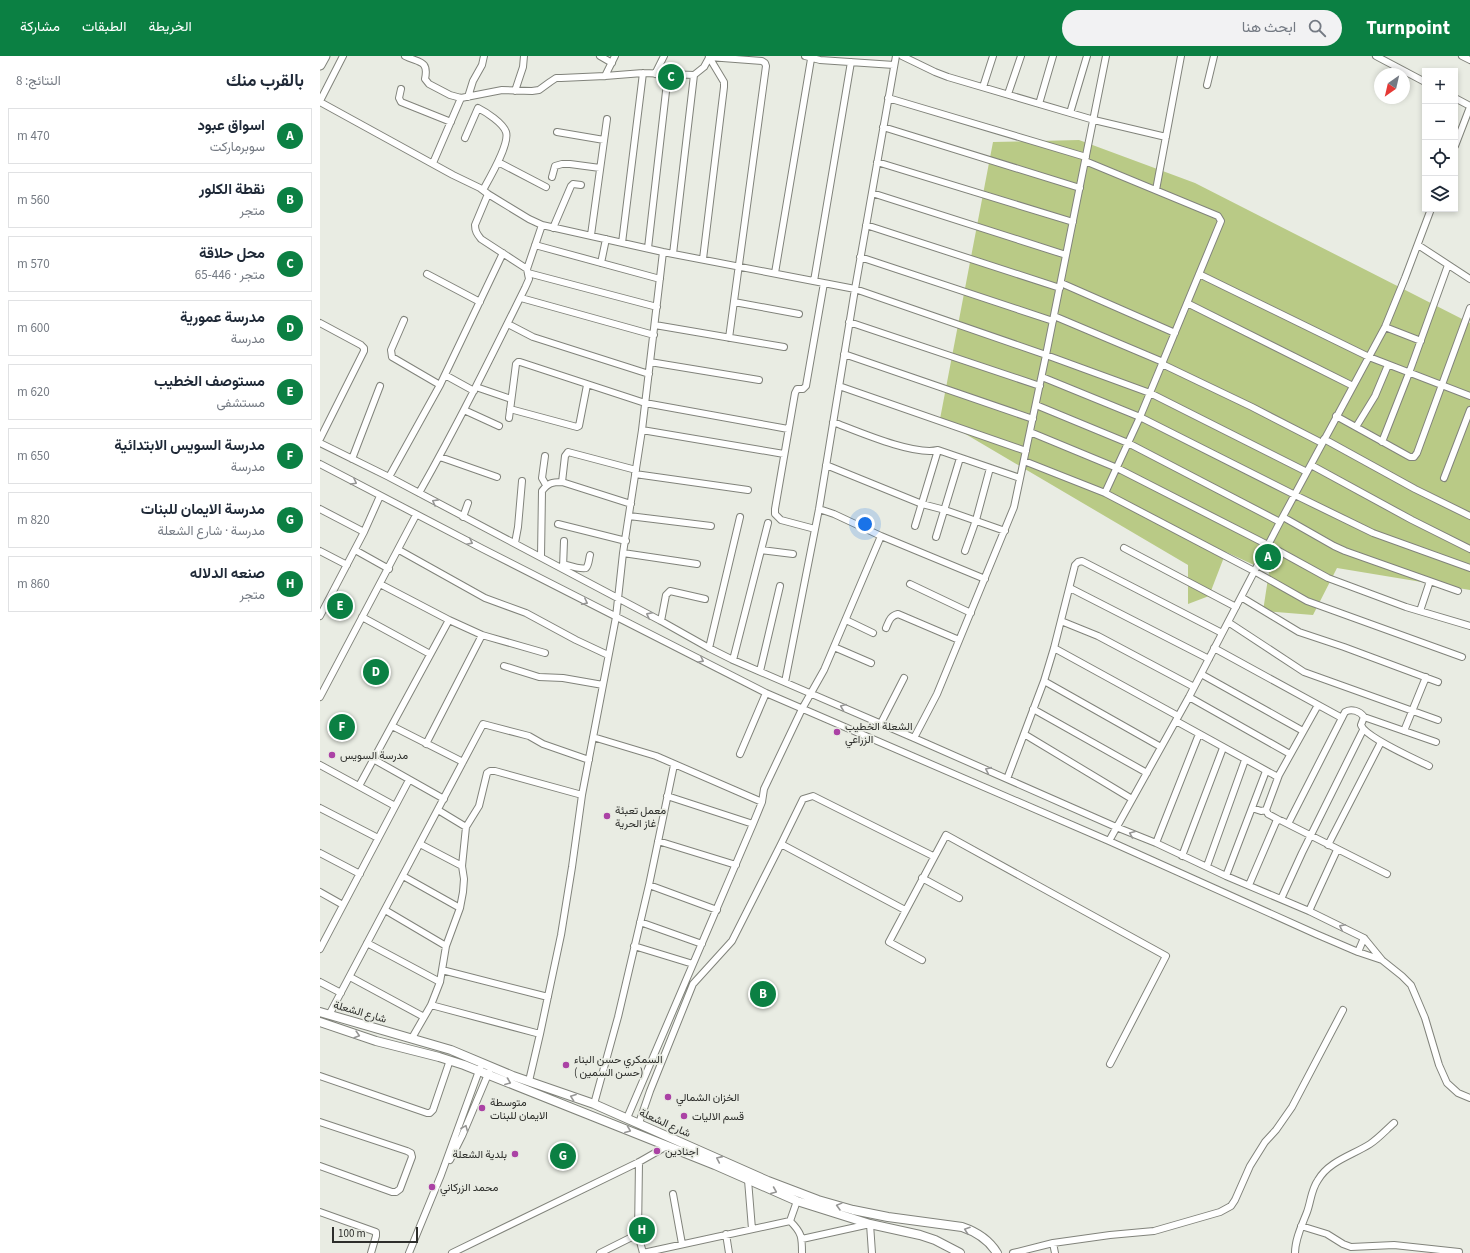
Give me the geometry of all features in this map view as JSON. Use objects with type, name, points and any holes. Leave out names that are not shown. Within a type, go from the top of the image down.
[{"type":"highway","points":[[320,66],[325,56]]},
{"type":"main road","name":"شارع الشعلة","points":[[320,1012],[451,1050],[529,1081],[594,1104],[768,1181],[818,1200],[876,1215],[969,1230],[982,1237],[997,1253]]},
{"type":"main road","name":"شارع الشعلة","points":[[320,1022],[376,1041],[450,1060],[667,1146],[797,1201],[870,1224],[920,1235],[935,1240],[960,1253]]},
{"type":"street","points":[[343,56],[320,101],[453,175],[474,184],[529,219],[542,225],[663,252],[854,288],[1046,354],[1150,393],[1307,472]]},
{"type":"street","points":[[405,56],[426,66],[427,70],[425,79],[429,84],[450,95],[461,98],[502,90],[540,90],[556,78],[643,73],[694,75],[704,67],[709,56]]},
{"type":"street","points":[[483,190],[498,162],[507,138],[504,128],[478,108],[471,96],[474,79],[482,65],[484,56]]},
{"type":"street","points":[[515,91],[524,56]]},
{"type":"street","points":[[600,56],[612,63]]},
{"type":"street","points":[[605,76],[616,56]]},
{"type":"street","points":[[655,74],[664,56]]},
{"type":"street","points":[[703,259],[724,87],[724,82],[709,56]]},
{"type":"street","points":[[709,56],[762,61],[766,66],[729,338]]},
{"type":"street","points":[[785,682],[819,509],[854,288],[896,56]]},
{"type":"street","points":[[902,56],[935,72],[983,87],[1094,120],[1166,137]]},
{"type":"street","points":[[983,87],[993,56]]},
{"type":"street","points":[[1008,94],[1021,56]]},
{"type":"street","points":[[1039,104],[1053,56]]},
{"type":"street","points":[[1070,113],[1087,56]]},
{"type":"street","points":[[914,738],[937,694],[1014,507],[1042,377],[1106,56]]},
{"type":"street","points":[[1156,190],[1181,56]]},
{"type":"street","points":[[1207,85],[1214,56]]},
{"type":"street","points":[[1376,56],[1422,80]]},
{"type":"street","points":[[1462,56],[1470,60]]},
{"type":"street","points":[[775,273],[808,57],[894,65]]},
{"type":"street","points":[[814,281],[851,62]]},
{"type":"street","points":[[622,242],[643,73]]},
{"type":"street","points":[[648,248],[668,74]]},
{"type":"street","points":[[673,254],[694,75]]},
{"type":"street","points":[[401,89],[399,98],[401,102],[451,122]]},
{"type":"street","points":[[433,163],[461,98]]},
{"type":"street","points":[[888,98],[1086,159],[1220,218],[1220,224],[1140,417],[1105,493]]},
{"type":"street","points":[[1457,140],[1470,106],[1458,100]]},
{"type":"street","points":[[465,138],[478,108]]},
{"type":"street","points":[[591,235],[607,118]]},
{"type":"street","points":[[883,127],[1080,188]]},
{"type":"street","points":[[557,132],[604,140]]},
{"type":"street","points":[[498,162],[546,187]]},
{"type":"street","points":[[877,162],[1073,222]]},
{"type":"street","points":[[552,177],[555,166],[562,164],[600,168]]},
{"type":"street","points":[[553,228],[571,186],[573,184],[581,185]]},
{"type":"street","points":[[872,193],[1066,255]]},
{"type":"street","points":[[488,194],[475,225],[475,230],[481,239],[528,271],[657,307]]},
{"type":"street","points":[[1109,841],[1189,697],[1294,495],[1385,327],[1430,212]]},
{"type":"street","points":[[419,493],[440,457],[521,298],[529,279],[528,271],[542,225]]},
{"type":"street","points":[[866,225],[1060,286],[1175,333]]},
{"type":"street","points":[[601,263],[606,239]]},
{"type":"street","points":[[535,245],[660,280]]},
{"type":"street","points":[[1418,245],[1470,278]]},
{"type":"street","points":[[529,1081],[548,997],[567,900],[582,794],[616,617],[623,553],[642,430],[663,252]]},
{"type":"street","points":[[389,476],[440,385],[503,253]]},
{"type":"street","points":[[860,257],[1054,318],[1162,363],[1323,441],[1470,516]]},
{"type":"street","points":[[1382,442],[1421,342],[1448,265]]},
{"type":"street","points":[[427,274],[480,302]]},
{"type":"street","points":[[1199,274],[1369,357],[1470,396]]},
{"type":"street","points":[[815,529],[781,520],[775,514],[775,509],[795,393],[806,386],[824,283]]},
{"type":"street","points":[[521,298],[654,335]]},
{"type":"street","points":[[734,302],[799,314]]},
{"type":"street","points":[[1187,303],[1353,386]]},
{"type":"street","points":[[1336,416],[1410,457],[1414,457],[1417,453],[1470,308]]},
{"type":"street","points":[[404,320],[392,350],[392,357],[440,385]]},
{"type":"street","points":[[849,322],[1040,386]]},
{"type":"street","points":[[320,323],[361,345],[364,348],[364,351],[320,438]]},
{"type":"street","points":[[508,324],[533,337],[649,374]]},
{"type":"street","points":[[655,325],[784,347]]},
{"type":"street","points":[[1385,327],[1421,342]]},
{"type":"street","points":[[844,354],[1033,419]]},
{"type":"street","points":[[509,418],[516,364],[518,362],[645,403],[788,429]]},
{"type":"street","points":[[650,362],[759,380]]},
{"type":"street","points":[[1356,427],[1375,396],[1388,365]]},
{"type":"street","points":[[445,375],[475,389],[511,399]]},
{"type":"street","points":[[1042,377],[1140,417],[1373,533],[1470,568]]},
{"type":"street","points":[[510,409],[577,428],[579,426],[587,385]]},
{"type":"street","points":[[352,459],[380,386]]},
{"type":"street","points":[[839,386],[1026,451]]},
{"type":"street","points":[[1036,404],[1128,443],[1340,549],[1458,591]]},
{"type":"street","points":[[464,410],[499,426]]},
{"type":"street","points":[[1444,478],[1470,410]]},
{"type":"street","points":[[833,422],[910,449],[929,451],[938,450],[1020,478]]},
{"type":"street","points":[[642,430],[784,454]]},
{"type":"street","points":[[1030,432],[1117,468],[1268,545],[1328,578],[1420,611],[1470,626]]},
{"type":"street","points":[[320,443],[389,476],[464,517],[563,567],[618,599],[733,660],[1156,843],[1226,876],[1309,911],[1364,938],[1382,960],[1411,985],[1425,1018],[1447,1084],[1458,1093],[1470,1098]]},
{"type":"street","points":[[915,526],[938,450]]},
{"type":"street","points":[[562,482],[565,456],[568,452],[635,472],[748,490]]},
{"type":"street","points":[[545,456],[542,478],[546,485]]},
{"type":"street","points":[[440,457],[498,477]]},
{"type":"street","points":[[936,537],[960,458]]},
{"type":"street","points":[[1024,461],[1105,493],[1254,571],[1307,601],[1462,657]]},
{"type":"street","points":[[320,464],[416,515],[766,693],[1109,841],[1358,952],[1382,960]]},
{"type":"street","points":[[826,465],[922,504],[976,520],[1005,531]]},
{"type":"street","points":[[1311,465],[1384,505],[1470,549]]},
{"type":"street","points":[[965,551],[976,520],[990,468]]},
{"type":"street","points":[[515,543],[522,481]]},
{"type":"street","points":[[541,557],[542,491],[546,485],[552,482],[562,482],[631,504]]},
{"type":"street","points":[[320,616],[364,532],[380,496]]},
{"type":"street","points":[[464,517],[468,503]]},
{"type":"street","points":[[320,509],[364,532]]},
{"type":"street","points":[[819,509],[834,514],[881,536],[985,579]]},
{"type":"street","points":[[320,697],[399,550],[416,515]]},
{"type":"street","points":[[629,516],[711,526]]},
{"type":"street","points":[[709,648],[740,517]]},
{"type":"street","points":[[733,660],[768,523]]},
{"type":"street","points":[[558,524],[626,541]]},
{"type":"street","points":[[627,1118],[736,865],[762,802],[764,789],[810,693],[824,670],[881,536]]},
{"type":"street","points":[[563,567],[564,541]]},
{"type":"street","points":[[1124,548],[1236,606]]},
{"type":"street","points":[[355,550],[388,568]]},
{"type":"street","points":[[399,550],[485,598],[526,613],[576,640],[608,655]]},
{"type":"street","points":[[761,550],[793,554]]},
{"type":"street","points":[[320,551],[347,565]]},
{"type":"street","points":[[623,553],[697,564]]},
{"type":"street","points":[[563,567],[586,568],[588,566],[590,555]]},
{"type":"street","points":[[1007,779],[1044,681],[1070,588],[1074,565],[1078,562],[1082,561],[1222,633]]},
{"type":"street","points":[[1420,611],[1430,581]]},
{"type":"street","points":[[380,584],[448,620],[482,635],[545,653]]},
{"type":"street","points":[[910,584],[971,613]]},
{"type":"street","points":[[760,671],[780,586]]},
{"type":"street","points":[[1070,588],[1208,659]]},
{"type":"street","points":[[661,621],[666,595],[670,591],[705,599]]},
{"type":"street","points":[[1241,597],[1305,634],[1344,646],[1438,682]]},
{"type":"street","points":[[886,628],[893,615],[898,614],[959,640]]},
{"type":"street","points":[[362,618],[430,654]]},
{"type":"street","points":[[359,786],[448,620]]},
{"type":"street","points":[[846,620],[872,633]]},
{"type":"street","points":[[1061,621],[1098,636],[1194,687]]},
{"type":"street","points":[[1228,622],[1299,670],[1438,720]]},
{"type":"street","points":[[426,744],[482,635]]},
{"type":"street","points":[[834,647],[871,663]]},
{"type":"street","points":[[1054,648],[1177,719],[1223,748],[1273,776],[1279,775]]},
{"type":"street","points":[[1214,648],[1342,718]]},
{"type":"street","points":[[504,666],[539,677],[563,678],[603,685]]},
{"type":"street","points":[[1201,674],[1303,731]]},
{"type":"street","points":[[1404,731],[1426,677]]},
{"type":"street","points":[[881,723],[904,678]]},
{"type":"street","points":[[1044,681],[1161,747]]},
{"type":"street","points":[[740,754],[766,693]]},
{"type":"street","points":[[1189,697],[1290,754]]},
{"type":"street","points":[[1266,810],[1279,775],[1318,705]]},
{"type":"street","points":[[1033,708],[1147,773]]},
{"type":"street","points":[[1288,824],[1345,712],[1352,710],[1362,714],[1364,717],[1436,742]]},
{"type":"street","points":[[1364,717],[1360,725],[1363,730],[1382,742],[1429,766]]},
{"type":"street","points":[[328,1015],[350,977],[483,724],[529,736],[543,744],[589,760]]},
{"type":"street","points":[[392,726],[463,762]]},
{"type":"street","points":[[1281,899],[1363,730]]},
{"type":"street","points":[[1024,734],[1132,799]]},
{"type":"street","points":[[1156,843],[1199,734]]},
{"type":"street","points":[[593,737],[656,756],[762,802]]},
{"type":"street","points":[[1328,845],[1382,742]]},
{"type":"street","points":[[1182,856],[1223,748]]},
{"type":"street","points":[[373,759],[444,799]]},
{"type":"street","points":[[1206,866],[1245,760]]},
{"type":"street","points":[[320,765],[395,806]]},
{"type":"street","points":[[594,1104],[618,1017],[649,885],[674,765]]},
{"type":"street","points":[[412,1038],[431,1005],[440,982],[446,946],[460,908],[463,892],[464,879],[462,866],[466,827],[480,806],[487,773],[490,771],[495,771],[582,794]]},
{"type":"street","points":[[1226,876],[1266,771]]},
{"type":"street","points":[[320,949],[323,936],[360,874],[409,780]]},
{"type":"street","points":[[667,796],[753,824]]},
{"type":"street","points":[[639,1124],[650,1091],[693,984],[732,940],[803,799],[813,796],[933,856]]},
{"type":"street","points":[[320,808],[378,838]]},
{"type":"street","points":[[1252,808],[1261,811],[1266,810]]},
{"type":"street","points":[[438,810],[466,827]]},
{"type":"street","points":[[1266,810],[1268,814],[1278,820],[1387,874]]},
{"type":"street","points":[[1249,885],[1278,820]]},
{"type":"street","points":[[922,960],[889,942],[933,856],[946,835],[1166,956],[1110,1064]]},
{"type":"street","points":[[658,841],[736,865]]},
{"type":"street","points":[[420,844],[462,866]]},
{"type":"street","points":[[781,844],[905,910]]},
{"type":"street","points":[[1309,911],[1337,850]]},
{"type":"street","points":[[320,853],[360,874]]},
{"type":"street","points":[[403,876],[460,908]]},
{"type":"street","points":[[922,878],[959,898]]},
{"type":"street","points":[[649,885],[717,910]]},
{"type":"street","points":[[320,892],[343,904]]},
{"type":"street","points":[[385,910],[446,946]]},
{"type":"street","points":[[640,922],[702,944]]},
{"type":"street","points":[[1358,952],[1364,938]]},
{"type":"street","points":[[367,943],[440,982]]},
{"type":"street","points":[[634,946],[693,964]]},
{"type":"street","points":[[442,970],[548,997]]},
{"type":"street","points":[[350,977],[424,1017]]},
{"type":"street","points":[[320,982],[341,993]]},
{"type":"street","points":[[431,1005],[540,1034]]},
{"type":"street","points":[[1013,1253],[1053,1243],[1110,1235],[1154,1231],[1220,1212],[1231,1206],[1250,1166],[1265,1142],[1276,1130],[1292,1106],[1343,1010]]},
{"type":"street","points":[[320,1076],[430,1113],[433,1110],[450,1060]]},
{"type":"street","points":[[409,1253],[441,1176],[482,1062]]},
{"type":"street","points":[[441,1176],[460,1141],[491,1066]]},
{"type":"street","points":[[320,1122],[407,1151],[411,1153],[412,1157],[400,1189],[396,1192],[392,1192],[320,1166]]},
{"type":"street","points":[[1295,1253],[1295,1246],[1308,1210],[1311,1194],[1325,1170],[1372,1143],[1394,1123]]},
{"type":"street","points":[[452,1253],[639,1162],[667,1146]]},
{"type":"street","points":[[639,1162],[638,1234],[643,1253],[752,1228],[790,1221]]},
{"type":"street","points":[[748,1180],[752,1228]]},
{"type":"street","points":[[673,1194],[682,1244]]},
{"type":"street","points":[[790,1221],[797,1201]]},
{"type":"street","points":[[320,1212],[376,1232],[371,1253]]},
{"type":"street","points":[[790,1221],[799,1229],[802,1239],[802,1253]]},
{"type":"street","points":[[802,1239],[870,1224],[872,1253]]},
{"type":"street","points":[[1301,1226],[1327,1234],[1351,1247],[1394,1245],[1415,1250],[1459,1252]]},
{"type":"street","points":[[600,1253],[638,1234]]},
{"type":"street","points":[[726,1234],[729,1253]]},
{"type":"street","points":[[1053,1243],[1055,1253]]},
{"type":"green space","points":[[1079,140],[1195,183],[1470,323],[1470,590],[1337,568],[1313,615],[1263,611],[1269,572],[1226,552],[1209,596],[1188,604],[1188,565],[940,419],[993,142]]},
{"type":"place","name":"محل حلاقة","points":[[671,77]]},
{"type":"place","name":"اسواق عبود","points":[[1268,557]]},
{"type":"place","name":"مستوصف الخطيب","points":[[340,606]]},
{"type":"place","name":"مدرسة عمورية","points":[[376,672]]},
{"type":"place","name":"مدرسة السويس الابتدائية","points":[[342,727]]},
{"type":"place","name":"الشعلة الخطيب الزراعي","points":[[837,732]]},
{"type":"place","name":"مدرسة السويس","points":[[332,755]]},
{"type":"place","name":"معمل تعبئة غاز الحرية","points":[[607,816]]},
{"type":"place","name":"نقطة الكلور","points":[[763,994]]},
{"type":"place","name":"السمكري حسن البناء ( حسن السمين)","points":[[566,1065]]},
{"type":"place","name":"الخزان الشمالي","points":[[668,1097]]},
{"type":"place","name":"متوسطة الايمان للبنات","points":[[482,1108]]},
{"type":"place","name":"قسم الاليات","points":[[684,1116]]},
{"type":"place","name":"اجنادين","points":[[657,1151]]},
{"type":"place","name":"بلدية الشعلة","points":[[515,1154]]},
{"type":"place","name":"مدرسة الايمان للبنات","points":[[563,1156]]},
{"type":"place","name":"محمد الزركاني","points":[[432,1187]]},
{"type":"place","name":"صنعه الدلاله","points":[[642,1230]]}]
